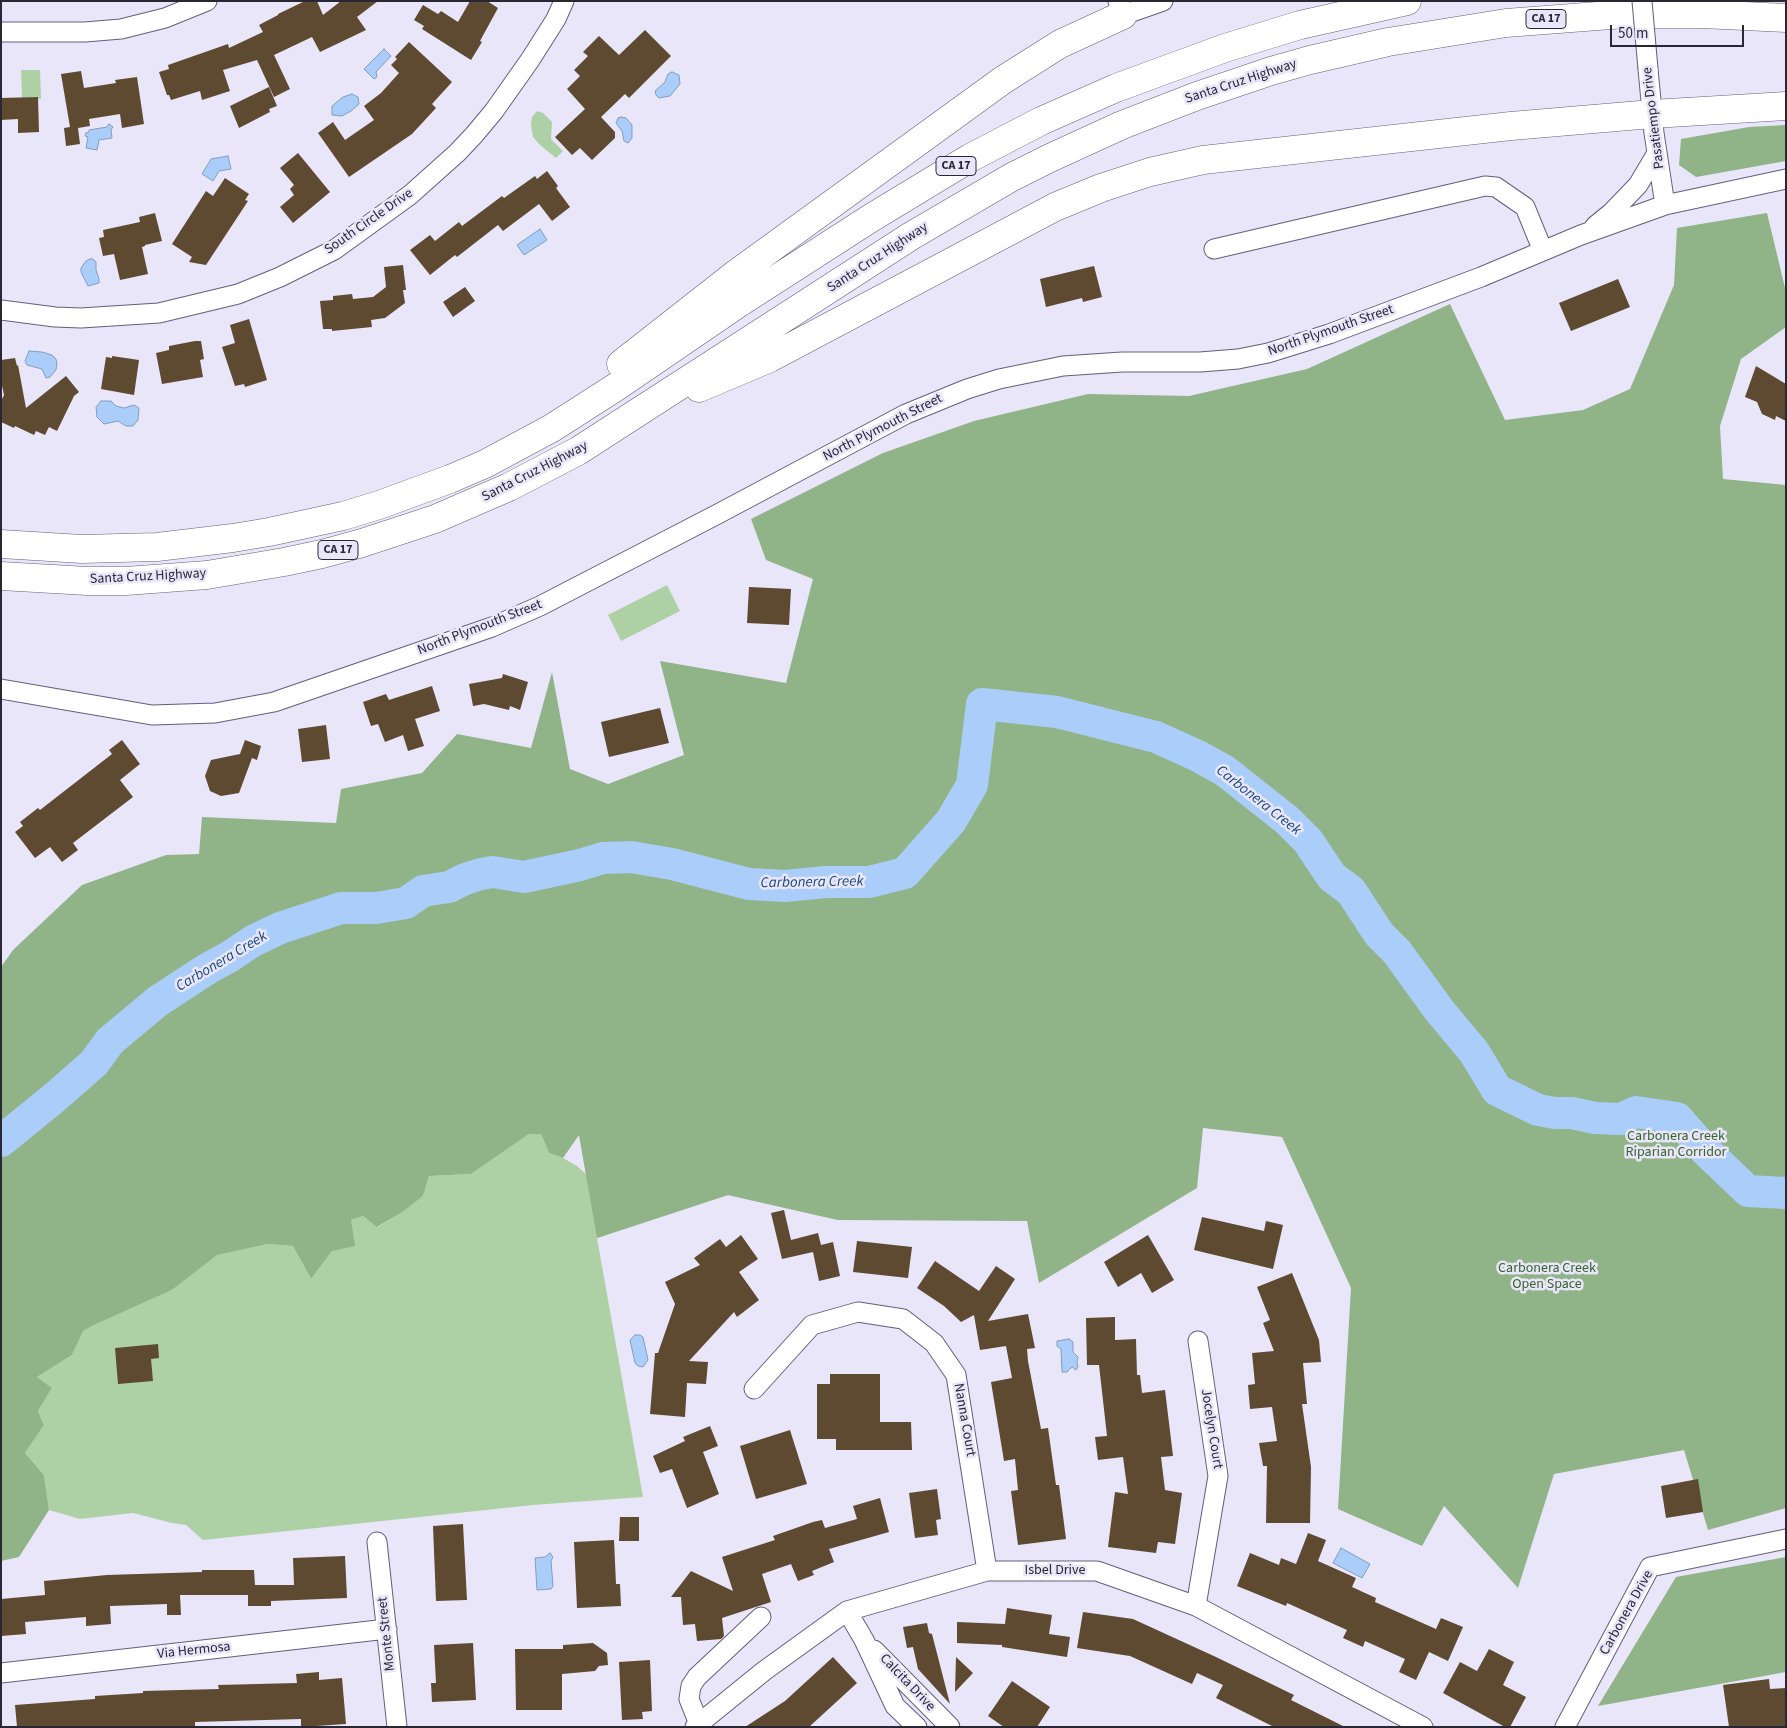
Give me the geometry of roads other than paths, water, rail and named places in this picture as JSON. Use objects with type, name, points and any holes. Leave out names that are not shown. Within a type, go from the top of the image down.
[{"type":"highway","name":"CA 17","points":[[1,544],[82,548],[157,546],[232,538],[306,525],[379,505],[450,479],[485,464],[552,428],[871,218],[970,158],[1042,122],[1124,85],[1225,48],[1300,25],[1406,1]]},
{"type":"highway","points":[[552,428],[636,352],[711,293],[984,94],[1023,67],[1121,8]]},
{"type":"highway","name":"Santa Cruz Highway","points":[[1,576],[87,581],[164,578],[245,569],[322,554],[400,531],[482,499],[544,470],[578,451],[646,409],[911,236],[995,186],[1122,125],[1225,86],[1279,68],[1349,50],[1427,34],[1506,23],[1624,14],[1712,14],[1786,18]]},
{"type":"highway","points":[[646,409],[770,358],[1047,211],[1077,197],[1133,177],[1203,160],[1526,125],[1652,114],[1786,106]]},
{"type":"street","points":[[1,32],[85,32],[121,29],[165,18],[207,1]]},
{"type":"street","name":"South Circle Drive","points":[[1,310],[81,318],[159,313],[238,294],[280,277],[334,250],[410,195],[457,153],[494,111],[530,60],[556,19],[564,1]]},
{"type":"street","points":[[1121,8],[1163,1]]},
{"type":"street","name":"Pasatiempo Drive","points":[[1642,1],[1652,114],[1666,205]]},
{"type":"street","points":[[1582,235],[1611,214],[1625,199],[1638,184],[1657,153]]},
{"type":"street","name":"North Plymouth Street","points":[[2,692],[152,716],[215,712],[274,702],[492,627],[540,606],[906,414],[967,389],[1007,377],[1064,366],[1122,362],[1200,362],[1238,359],[1268,353],[1329,334],[1481,277],[1582,235],[1666,205],[1786,179]]},
{"type":"street","points":[[1214,249],[1485,186],[1496,187],[1525,207],[1543,252]]},
{"type":"street","name":"Nanna Court","points":[[754,1389],[812,1325],[858,1312],[902,1319],[934,1344],[956,1375],[987,1571]]},
{"type":"street","name":"Jocelyn Court","points":[[1196,1606],[1218,1476],[1198,1341]]},
{"type":"street","name":"Carbonera Drive","points":[[1565,1727],[1650,1567],[1786,1539]]},
{"type":"street","name":"Monte Street","points":[[377,1542],[397,1727]]},
{"type":"street","name":"Isbel Drive","points":[[697,1725],[764,1671],[847,1611],[987,1571],[1097,1571],[1196,1606],[1423,1727]]},
{"type":"street","name":"Calcita Drive","points":[[847,1611],[864,1640],[895,1706],[917,1727]]},
{"type":"street","points":[[697,1725],[689,1699],[691,1686],[761,1617]]},
{"type":"street","name":"Via Hermosa","points":[[1,1673],[387,1630]]},
{"type":"street","name":"Calcita Drive","points":[[864,1640],[950,1727]]},
{"type":"water","points":[[384,49],[391,56],[376,72],[377,77],[374,79],[364,69]]},
{"type":"water","points":[[672,72],[679,75],[680,84],[670,96],[659,98],[655,91],[665,82],[668,74]]},
{"type":"water","points":[[352,94],[358,97],[359,104],[342,116],[332,115],[332,106],[343,97]]},
{"type":"water","points":[[618,118],[626,118],[632,125],[632,138],[628,143],[624,141],[622,131],[616,123]]},
{"type":"water","points":[[109,124],[113,127],[111,130],[112,138],[99,140],[97,150],[86,148],[88,137],[85,136],[86,133],[89,130],[107,127]]},
{"type":"water","points":[[228,156],[231,169],[219,171],[213,181],[202,174],[211,159]]},
{"type":"water","points":[[540,229],[547,240],[524,255],[517,245]]},
{"type":"water","points":[[90,259],[96,262],[99,283],[88,286],[81,268]]},
{"type":"water","points":[[29,351],[42,352],[52,355],[56,359],[56,370],[50,377],[46,378],[42,369],[27,365],[25,361]]},
{"type":"water","points":[[101,401],[111,401],[116,406],[124,408],[134,405],[139,408],[138,420],[133,426],[126,426],[118,421],[104,424],[97,417],[96,407]]},
{"type":"water","points":[[635,1335],[643,1337],[648,1360],[643,1367],[635,1363],[630,1340]]},
{"type":"water","points":[[1069,1339],[1073,1342],[1073,1352],[1078,1357],[1078,1367],[1076,1370],[1072,1367],[1067,1372],[1062,1372],[1061,1349],[1057,1346],[1057,1341]]},
{"type":"water","points":[[1341,1548],[1370,1564],[1362,1578],[1333,1563]]},
{"type":"water","points":[[550,1553],[553,1557],[551,1561],[553,1586],[551,1589],[537,1590],[535,1558],[545,1557]]},
{"type":"waterway","name":"Carbonera Creek","points":[[1,1141],[94,1063],[110,1041],[158,1001],[253,941],[280,928],[341,908],[376,908],[406,903],[423,891],[449,887],[481,874],[493,872],[524,877],[603,858],[631,857],[672,864],[749,884],[785,886],[826,882],[869,882],[905,873],[951,821],[972,785],[982,704],[1057,712],[1156,737],[1198,756],[1225,771],[1287,820],[1308,841],[1332,877],[1351,891],[1379,934],[1397,952],[1439,1010],[1474,1052],[1497,1090],[1538,1110],[1555,1113],[1572,1113],[1595,1118],[1621,1119],[1636,1112],[1677,1118],[1706,1151],[1748,1191],[1786,1193]]},
{"type":"park label","name":"Carbonera Creek Riparian Corridor","points":[[1676,1146]]},
{"type":"park label","name":"Carbonera Creek Open Space","points":[[1547,1278]]}]
